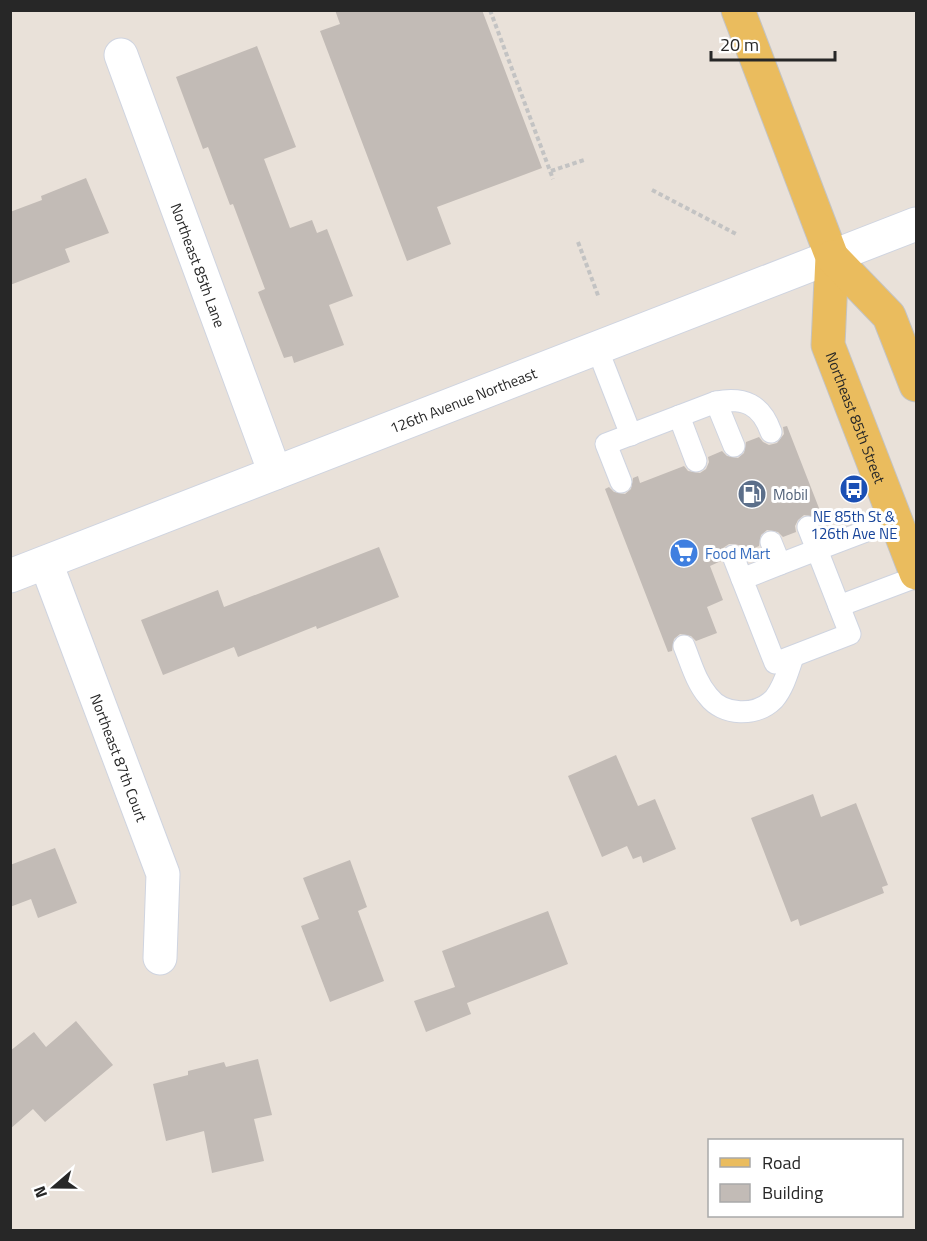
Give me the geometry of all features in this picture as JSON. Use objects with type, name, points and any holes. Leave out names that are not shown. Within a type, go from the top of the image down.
[{"type":"main road","name":"Northeast 85th Street","points":[[738,10],[832,257],[828,345],[916,575]]},
{"type":"main road","name":"Northeast 85th Street","points":[[832,257],[890,316],[916,385]]},
{"type":"street","name":"Northeast 85th Lane","points":[[121,55],[275,473]]},
{"type":"street","name":"126th Avenue Northeast","points":[[10,576],[916,224]]},
{"type":"street","name":"Northeast 87th Court","points":[[46,563],[163,874],[160,958]]},
{"type":"lane","points":[[597,348],[631,435]]},
{"type":"lane","points":[[621,482],[606,444],[716,402],[731,399],[747,402],[759,411],[771,432]]},
{"type":"lane","points":[[716,402],[734,447]]},
{"type":"lane","points":[[679,416],[696,461]]},
{"type":"lane","points":[[742,579],[896,520]]},
{"type":"lane","points":[[733,556],[775,663],[793,657],[850,634],[808,527]]},
{"type":"lane","points":[[771,542],[780,564]]},
{"type":"lane","points":[[838,606],[916,575]]},
{"type":"lane","points":[[684,646],[699,683],[709,698],[723,708],[741,712],[758,709],[773,700],[783,685],[793,657]]},
{"type":"path","points":[[490,10],[553,179]]},
{"type":"path","points":[[550,171],[584,160]]},
{"type":"path","points":[[652,190],[738,235]]},
{"type":"path","points":[[578,242],[599,298]]},
{"type":"building","points":[[335,10],[482,10],[542,168],[437,207],[451,244],[407,261],[320,31],[340,24]]},
{"type":"building","points":[[257,46],[296,147],[264,159],[290,228],[312,220],[317,233],[327,229],[353,296],[329,305],[344,345],[294,363],[292,356],[284,358],[258,292],[265,289],[233,204],[230,205],[208,147],[203,149],[176,77]]},
{"type":"building","points":[[86,178],[109,233],[65,249],[70,262],[10,285],[10,212],[42,200],[41,196]]},
{"type":"building","points":[[787,426],[824,521],[820,523],[815,517],[804,515],[795,526],[796,532],[783,537],[778,532],[767,530],[761,535],[759,546],[745,552],[741,546],[735,544],[729,544],[723,548],[721,561],[710,566],[723,600],[707,607],[717,633],[696,641],[691,636],[680,634],[674,639],[672,651],[668,652],[605,489],[609,487],[614,492],[625,494],[631,489],[633,478],[638,476],[640,483],[684,466],[688,471],[700,473],[706,469],[709,462],[708,457],[722,451],[727,456],[738,458],[744,453],[746,442],[759,437],[769,445],[777,443],[784,434],[783,427]]},
{"type":"building","points":[[379,547],[399,597],[317,629],[316,626],[238,657],[234,647],[163,675],[141,620],[218,590],[224,607]]},
{"type":"building","points":[[616,755],[638,806],[655,799],[676,849],[643,863],[641,856],[633,859],[627,846],[602,857],[568,776]]},
{"type":"building","points":[[813,794],[821,817],[856,803],[888,885],[882,887],[884,893],[800,926],[798,919],[791,922],[751,818]]},
{"type":"building","points":[[55,848],[77,903],[38,918],[31,899],[10,907],[10,865]]},
{"type":"building","points":[[350,860],[367,907],[358,911],[384,981],[330,1002],[301,926],[319,919],[303,878]]},
{"type":"building","points":[[548,911],[568,964],[467,1003],[471,1014],[426,1032],[414,1001],[455,987],[442,951]]},
{"type":"building","points":[[76,1021],[113,1065],[45,1122],[33,1109],[10,1129],[10,1051],[34,1032],[46,1047]]},
{"type":"building","points":[[258,1059],[272,1115],[254,1119],[264,1161],[212,1173],[204,1131],[166,1141],[153,1084],[188,1075],[188,1071],[224,1062],[226,1067]]},
{"type":"place","name":"NE 85th St & 126th Ave NE","points":[[854,489]]},
{"type":"place","name":"Mobil","points":[[752,494]]},
{"type":"place","name":"Food Mart","points":[[684,553]]}]
